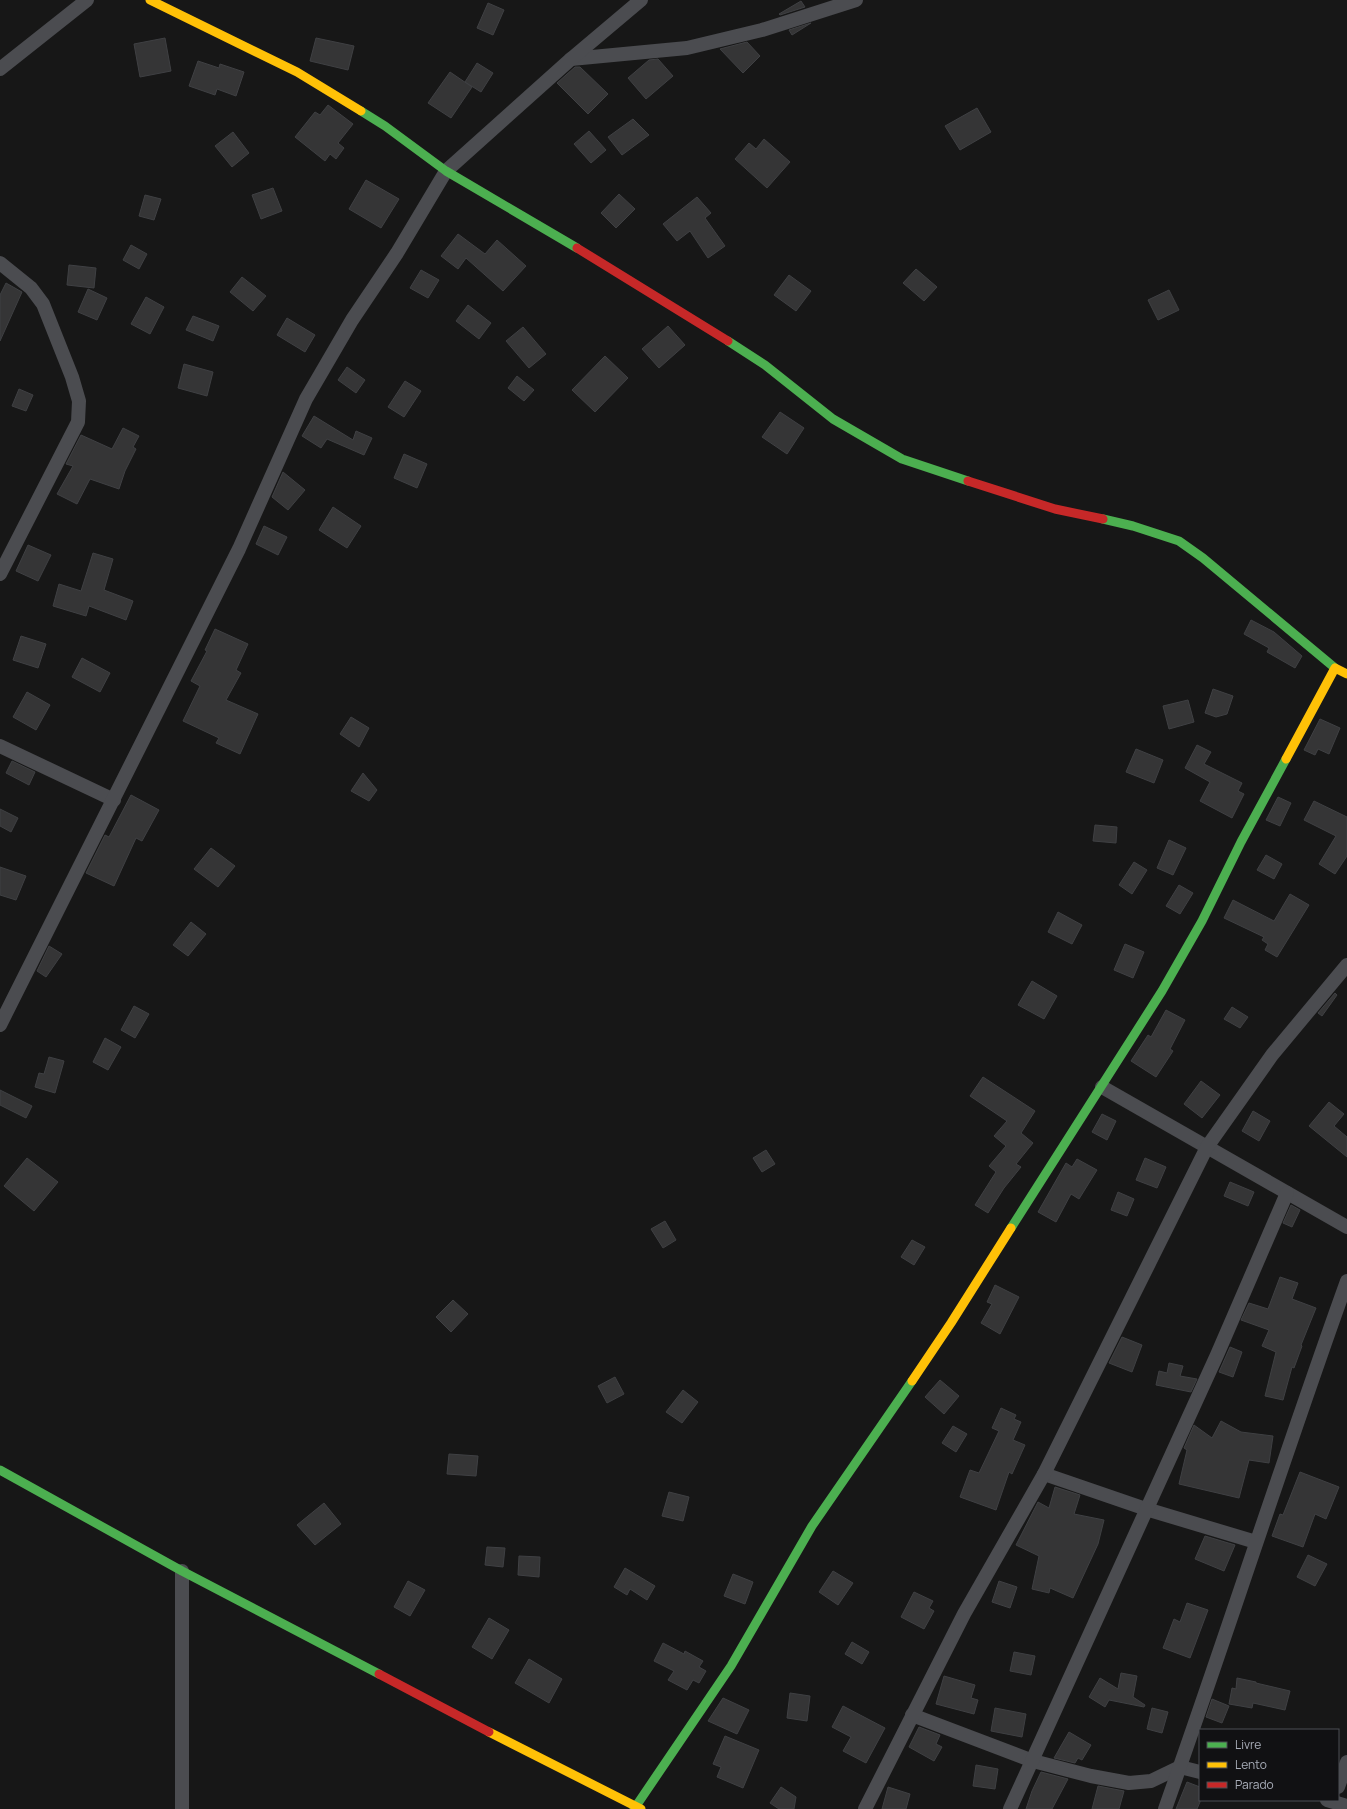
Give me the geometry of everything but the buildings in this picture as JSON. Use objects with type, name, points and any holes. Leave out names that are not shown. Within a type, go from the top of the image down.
[{"type":"street","points":[[0,69],[87,0]]},
{"type":"street","points":[[150,0],[297,72],[385,126],[446,171],[618,272],[765,365],[833,419],[902,459],[1056,509],[1133,526],[1179,541],[1203,558],[1335,668],[1347,674]]},
{"type":"street","points":[[0,1025],[239,549],[306,399],[352,320],[397,253],[446,171],[571,59],[641,0]]},
{"type":"street","points":[[571,59],[687,48],[762,30],[856,0]]},
{"type":"street","points":[[0,263],[31,288],[43,304],[72,377],[79,401],[78,422],[0,574]]},
{"type":"street","points":[[0,1470],[182,1571],[637,1808],[731,1666],[812,1526],[951,1322],[1162,991],[1202,922],[1241,842],[1335,668]]},
{"type":"street","points":[[0,746],[114,800]]},
{"type":"street","points":[[865,1809],[964,1614],[1044,1474],[1207,1147],[1272,1055],[1347,965]]},
{"type":"street","points":[[1102,1087],[1347,1227]]},
{"type":"street","points":[[1010,1809],[1217,1355],[1287,1193]]},
{"type":"street","points":[[1164,1809],[1180,1767],[1299,1415],[1347,1281]]},
{"type":"street","points":[[1044,1474],[1146,1509],[1256,1542]]},
{"type":"street","points":[[182,1571],[182,1809]]},
{"type":"street","points":[[912,1715],[1033,1761],[1091,1776],[1129,1783],[1151,1780],[1180,1767],[1199,1772]]},
{"type":"street","points":[[1339,1784],[1347,1762]]},
{"type":"street","points":[[1330,1803],[1347,1806]]},
{"type":"traffic: fast","points":[[361,111],[385,126],[446,171],[577,248]]},
{"type":"traffic: fast","points":[[728,341],[765,365],[833,419],[902,459],[968,481]]},
{"type":"traffic: fast","points":[[1103,519],[1133,526],[1179,541],[1203,558],[1335,668]]},
{"type":"traffic: fast","points":[[1011,1228],[1162,991],[1202,921],[1241,842],[1286,759]]},
{"type":"traffic: fast","points":[[634,1809],[731,1666],[812,1526],[912,1381]]},
{"type":"traffic: fast","points":[[0,1470],[182,1571],[379,1674]]},
{"type":"traffic: slow","points":[[150,0],[297,72],[361,111]]},
{"type":"traffic: slow","points":[[1286,759],[1335,668],[1347,674]]},
{"type":"traffic: slow","points":[[912,1381],[951,1323],[1011,1228]]},
{"type":"traffic: slow","points":[[489,1732],[641,1809]]},
{"type":"traffic: jam","points":[[577,248],[728,341]]},
{"type":"traffic: jam","points":[[968,481],[1055,509],[1103,519]]},
{"type":"traffic: jam","points":[[379,1674],[489,1732]]}]
